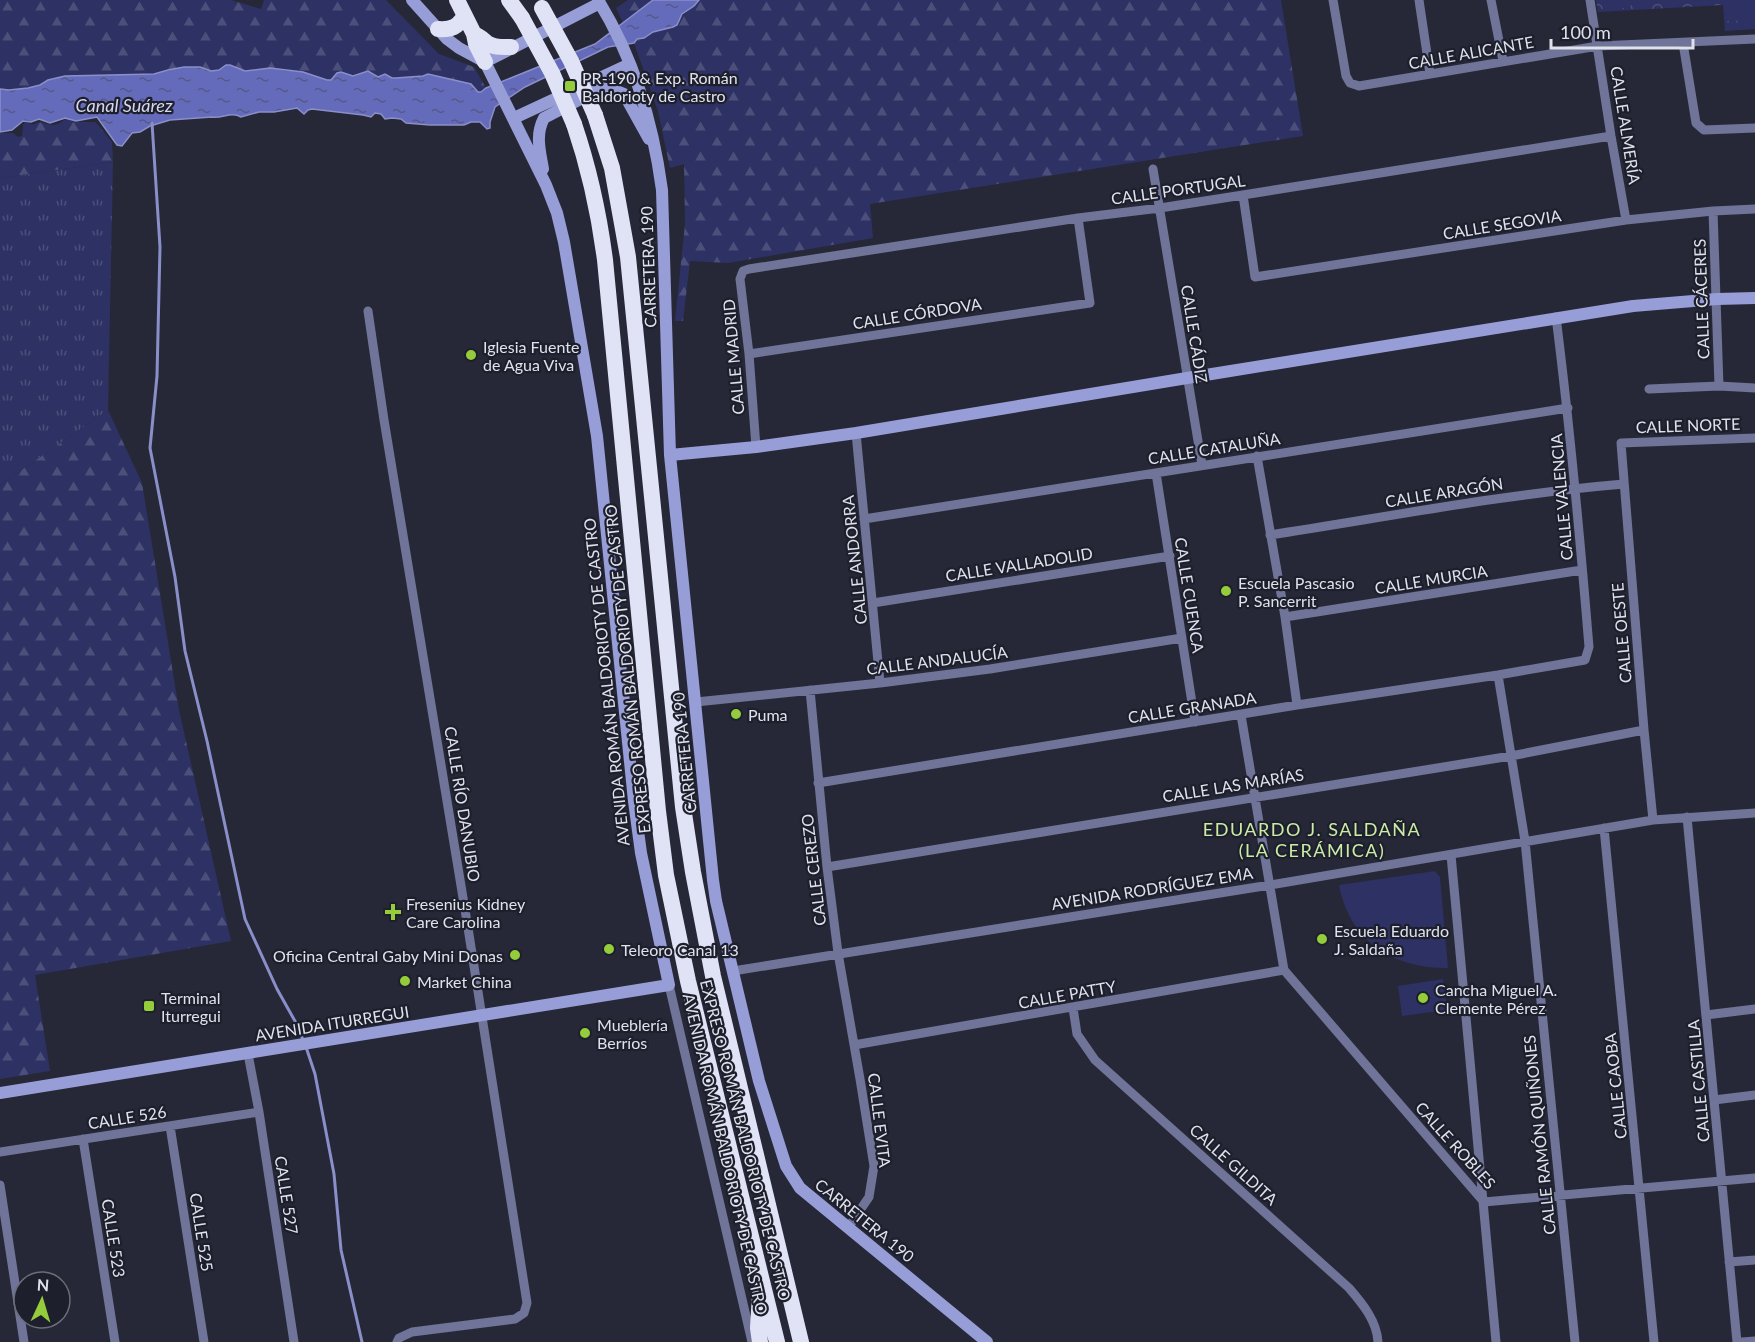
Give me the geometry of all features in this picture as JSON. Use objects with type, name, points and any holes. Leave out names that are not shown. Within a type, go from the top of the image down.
[{"type":"highway","points":[[457,0],[489,69]]},
{"type":"highway","name":"EXPRESO ROMÁN BALDORIOTY DE CASTRO","points":[[509,0],[522,18],[552,73],[574,124],[588,172],[600,228],[666,875],[688,981],[777,1342]]},
{"type":"highway","name":"EXPRESO ROMÁN BALDORIOTY DE CASTRO","points":[[539,4],[571,60],[595,115],[619,199],[628,257],[682,795],[693,872],[713,976],[801,1342]]},
{"type":"highway","points":[[438,29],[453,29],[465,16]]},
{"type":"highway","points":[[474,34],[491,45],[512,47]]},
{"type":"highway","points":[[760,1342],[758,1328],[761,1278]]},
{"type":"street","points":[[412,0],[447,39],[489,69],[512,47],[600,1]]},
{"type":"street","name":"CALLE ALICANTE","points":[[1333,0],[1346,76],[1350,83],[1359,86],[1598,46],[1755,39]]},
{"type":"street","points":[[1419,0],[1430,74]]},
{"type":"street","points":[[1491,0],[1503,61]]},
{"type":"street","name":"CALLE ALMERÍA","points":[[1590,0],[1626,220]]},
{"type":"street","name":"CARRETERA 190","points":[[600,1],[629,60],[649,118],[657,154],[662,190],[670,455],[713,880],[759,1081],[786,1166],[800,1188],[987,1342]]},
{"type":"street","points":[[1683,43],[1696,123],[1703,129],[1755,128]]},
{"type":"street","points":[[516,122],[629,60]]},
{"type":"street","name":"AVENIDA ROMÁN BALDORIOTY DE CASTRO","points":[[489,69],[546,185],[557,213],[564,242],[597,435],[641,853],[669,985],[752,1342]]},
{"type":"street","points":[[546,185],[538,139],[538,131],[544,118],[600,89],[612,89],[624,94],[657,154]]},
{"type":"street","name":"CALLE PORTUGAL","points":[[749,269],[1078,218],[1160,208],[1611,136]]},
{"type":"street","name":"CALLE CÁDIZ","points":[[1153,169],[1202,465]]},
{"type":"street","name":"CALLE SEGOVIA","points":[[1243,195],[1256,277],[1626,220],[1713,210],[1755,209]]},
{"type":"street","name":"CALLE CÁCERES","points":[[1713,210],[1719,386]]},
{"type":"street","name":"CALLE CÓRDOVA","points":[[749,354],[1090,303],[1078,218]]},
{"type":"street","name":"CALLE MADRID","points":[[749,269],[742,272],[740,279],[749,354],[756,447]]},
{"type":"street","points":[[670,455],[756,447],[856,433],[1556,317],[1633,306],[1755,298]]},
{"type":"street","name":"CALLE RÍO DANUBIO","points":[[368,311],[527,1303],[524,1313],[514,1319],[411,1332],[399,1338],[397,1342]]},
{"type":"street","name":"CALLE VALENCIA","points":[[1556,317],[1576,488],[1588,647],[1585,660],[1570,663]]},
{"type":"street","points":[[1649,388],[1755,387]]},
{"type":"street","name":"CALLE CATALUÑA","points":[[864,519],[1568,408]]},
{"type":"street","name":"CALLE ANDORRA","points":[[856,433],[880,683]]},
{"type":"street","name":"CALLE NORTE","points":[[1621,442],[1755,438]]},
{"type":"street","name":"CALLE OESTE","points":[[1621,442],[1653,820]]},
{"type":"street","points":[[1257,456],[1285,617],[1297,705]]},
{"type":"street","name":"CALLE CUENCA","points":[[1156,473],[1195,722]]},
{"type":"street","name":"CALLE ARAGÓN","points":[[1270,535],[1576,488],[1624,484]]},
{"type":"street","name":"CALLE VALLADOLID","points":[[873,603],[1170,556]]},
{"type":"street","name":"CALLE MURCIA","points":[[1285,617],[1582,570]]},
{"type":"street","name":"CALLE ANDALUCÍA","points":[[696,702],[990,669],[1182,638]]},
{"type":"street","name":"CALLE GRANADA","points":[[819,783],[1570,663]]},
{"type":"street","name":"CALLE RAMÓN QUIÑONES","points":[[1498,675],[1525,841],[1575,1342]]},
{"type":"street","name":"CALLE CEREZO","points":[[810,690],[827,867],[838,954],[854,1045]]},
{"type":"street","points":[[1241,714],[1284,970]]},
{"type":"street","name":"CALLE LAS MARÍAS","points":[[827,867],[1511,756],[1644,730]]},
{"type":"street","name":"AVENIDA RODRÍGUEZ EMA","points":[[733,971],[1270,885],[1653,820],[1755,813]]},
{"type":"street","name":"CALLE CASTILLA","points":[[1687,817],[1737,1342]]},
{"type":"street","name":"CALLE CAOBA","points":[[1604,828],[1654,1342]]},
{"type":"street","points":[[1451,855],[1496,1342]]},
{"type":"street","name":"CALLE ROBLES","points":[[1284,970],[1484,1202],[1755,1178]]},
{"type":"street","name":"CALLE PATTY","points":[[854,1045],[1284,970]]},
{"type":"street","name":"AVENIDA ITURREGUI","points":[[0,1093],[669,985]]},
{"type":"street","name":"CALLE GILDITA","points":[[1073,1008],[1077,1034],[1095,1060],[1349,1288],[1366,1309],[1378,1342]]},
{"type":"street","points":[[1706,1015],[1755,1009]]},
{"type":"street","name":"CALLE EVITA","points":[[848,1228],[869,1197],[874,1166],[854,1045]]},
{"type":"street","name":"CALLE 527","points":[[248,1054],[294,1342]]},
{"type":"street","points":[[1714,1100],[1755,1095]]},
{"type":"street","name":"CALLE 526","points":[[0,1152],[259,1112]]},
{"type":"street","name":"CALLE 525","points":[[170,1126],[204,1342]]},
{"type":"street","name":"CALLE 523","points":[[83,1139],[115,1342]]},
{"type":"street","points":[[0,1185],[24,1342]]},
{"type":"street","points":[[1729,1262],[1755,1260]]},
{"type":"street","points":[[1742,1342],[1755,1341]]},
{"type":"green space","points":[[0,0],[231,0],[261,9],[264,0],[386,0],[439,54],[474,67],[486,88],[479,92],[471,84],[428,74],[392,78],[385,74],[378,77],[364,72],[354,75],[337,73],[331,80],[327,80],[303,72],[270,68],[245,71],[226,65],[219,70],[211,71],[200,67],[184,67],[154,74],[65,76],[28,88],[0,89]]},
{"type":"green space","points":[[628,0],[653,0],[623,23],[616,8]]},
{"type":"green space","points":[[699,0],[1281,0],[1303,136],[870,204],[873,238],[728,263],[690,261],[683,321],[675,321],[685,224],[684,164],[670,168],[658,111],[634,43],[673,23]]},
{"type":"green space","points":[[1596,0],[1755,0],[1755,29],[1725,31],[1723,5],[1598,12]]},
{"type":"green space","points":[[1606,0],[1647,0],[1620,9],[1608,9]]},
{"type":"green space","points":[[1724,0],[1755,0],[1755,20],[1726,21]]},
{"type":"green space","points":[[68,119],[74,122],[95,122],[112,142],[113,162],[0,178],[0,133],[13,133],[18,137],[22,136],[25,122],[55,125]]},
{"type":"green space","points":[[113,162],[108,410],[0,485],[0,178]]},
{"type":"green space","points":[[108,410],[142,483],[179,710],[231,941],[35,975],[50,1071],[0,1079],[0,485]]},
{"type":"green space","points":[[1435,871],[1440,877],[1448,968],[1410,963],[1392,957],[1377,948],[1353,922],[1344,905],[1339,885]]},
{"type":"green space","name":"Cancha Miguel A. Clemente Pérez","points":[[1443,979],[1447,1010],[1402,1016],[1398,986]]},
{"type":"water","name":"Canal Suárez","points":[[653,0],[699,0],[682,14],[677,25],[673,27],[653,32],[644,38],[637,39],[634,43],[608,47],[525,87],[495,107],[490,128],[487,129],[480,122],[464,125],[430,125],[406,123],[401,119],[385,119],[381,114],[375,113],[371,117],[312,109],[304,114],[297,108],[259,112],[241,117],[230,115],[170,120],[132,133],[122,146],[117,145],[97,117],[76,121],[65,118],[50,123],[39,119],[31,122],[23,121],[12,130],[0,132],[0,89],[28,88],[65,76],[154,74],[184,67],[200,67],[211,71],[230,65],[245,71],[270,68],[303,72],[327,80],[331,80],[341,72],[353,76],[368,71],[378,77],[385,74],[392,78],[428,74],[471,84],[478,92],[481,92],[595,44]]},
{"type":"waterway","points":[[152,123],[160,247],[157,376],[150,448],[175,577],[185,651],[207,741],[245,919],[277,989],[300,1030],[303,1041]]},
{"type":"waterway","points":[[306,1047],[315,1074],[334,1174],[341,1250],[362,1342]]},
{"type":"place","name":"PR-190 & Exp. Román Baldorioty de Castro","points":[[570,86]]},
{"type":"place","name":"Iglesia Fuente de Agua Viva","points":[[471,355]]},
{"type":"place","name":"Escuela Pascasio P. Sancerrit","points":[[1226,591]]},
{"type":"place","name":"Puma","points":[[736,714]]},
{"type":"place","name":"Fresenius Kidney Care Carolina","points":[[393,912]]},
{"type":"place","name":"Escuela Eduardo J. Saldaña","points":[[1322,939]]},
{"type":"place","name":"Teleoro Canal 13","points":[[609,949]]},
{"type":"place","name":"Oficina Central Gaby Mini Donas","points":[[515,955]]},
{"type":"place","name":"Market China","points":[[405,981]]},
{"type":"place","name":"Cancha Miguel A. Clemente Pérez","points":[[1423,998]]},
{"type":"place","name":"Terminal Iturregui","points":[[149,1006]]},
{"type":"place","name":"Mueblería Berríos","points":[[585,1033]]},
{"type":"district","name":"EDUARDO J. SALDAÑA (LA CERÁMICA)","points":[[1312,839]]}]
